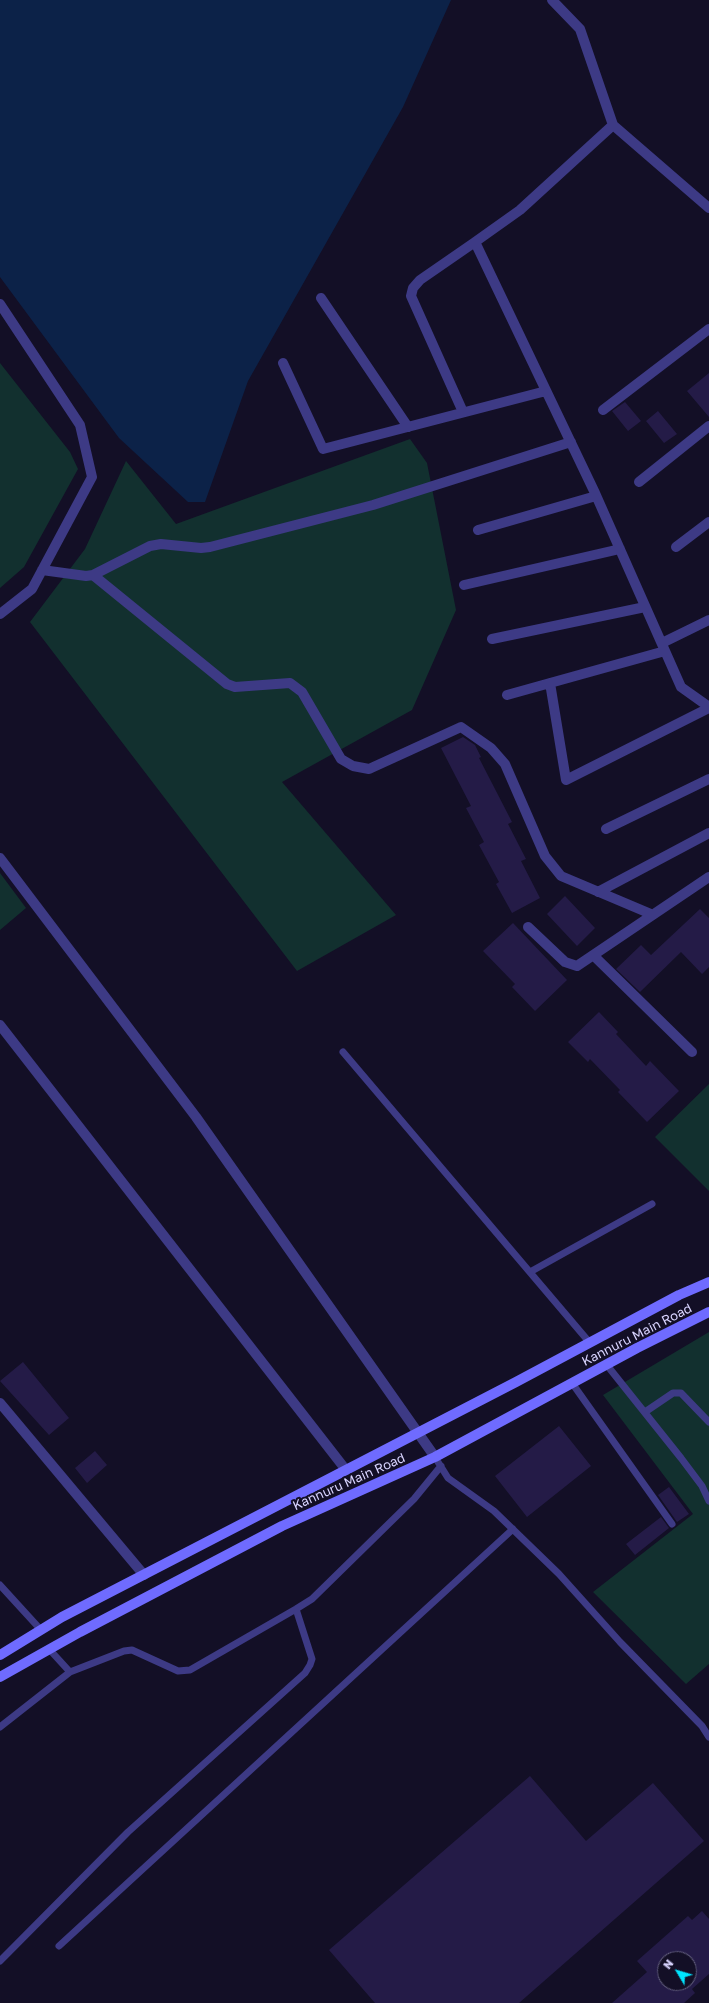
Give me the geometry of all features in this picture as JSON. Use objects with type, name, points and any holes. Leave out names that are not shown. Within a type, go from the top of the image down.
[{"type":"main road","points":[[0,1655],[41,1630],[144,1575],[590,1343],[679,1295],[709,1282]]},
{"type":"main road","name":"Kannuru Main Road","points":[[0,1677],[49,1649],[282,1526],[435,1457],[606,1364],[709,1312]]},
{"type":"street","points":[[552,0],[580,29],[613,125],[709,208]]},
{"type":"street","points":[[463,412],[411,296],[413,288],[420,280],[520,210],[613,125]]},
{"type":"street","points":[[476,242],[596,496],[681,687],[709,707],[566,780],[550,683]]},
{"type":"street","points":[[321,298],[408,426]]},
{"type":"street","points":[[0,304],[80,425],[92,477],[32,589],[0,614]]},
{"type":"street","points":[[603,410],[709,329]]},
{"type":"street","points":[[283,363],[323,449],[546,391]]},
{"type":"street","points":[[639,482],[709,426]]},
{"type":"street","points":[[42,570],[86,576],[93,575],[150,546],[161,544],[201,548],[210,547],[373,505],[571,442]]},
{"type":"street","points":[[478,530],[596,496]]},
{"type":"street","points":[[676,546],[709,522]]},
{"type":"street","points":[[464,585],[620,549]]},
{"type":"street","points":[[93,575],[227,684],[235,687],[290,683],[296,687],[302,692],[341,759],[352,766],[369,769],[461,727],[491,748],[505,764],[545,856],[561,876],[651,914]]},
{"type":"street","points":[[492,639],[645,607]]},
{"type":"street","points":[[507,695],[664,647],[709,620]]},
{"type":"street","points":[[606,829],[709,779]]},
{"type":"street","points":[[598,892],[709,833]]},
{"type":"street","points":[[0,858],[196,1117],[419,1432],[435,1457]]},
{"type":"street","points":[[528,927],[565,962],[577,966],[651,914],[709,877]]},
{"type":"street","points":[[593,955],[692,1052]]},
{"type":"street","points":[[0,1024],[346,1470]]},
{"type":"street","points":[[0,1403],[144,1575]]},
{"type":"lane","points":[[343,1052],[590,1343]]},
{"type":"lane","points":[[530,1272],[652,1204]]},
{"type":"lane","points":[[606,1364],[702,1486],[709,1502]]},
{"type":"lane","points":[[572,1383],[672,1524]]},
{"type":"lane","points":[[645,1412],[673,1393],[682,1393],[709,1422]]},
{"type":"lane","points":[[435,1457],[448,1478],[494,1511],[560,1574],[620,1642],[702,1726],[709,1737]]},
{"type":"lane","points":[[0,1727],[70,1672],[124,1651],[132,1650],[178,1671],[184,1671],[296,1610],[312,1599],[408,1504],[441,1466]]},
{"type":"lane","points":[[59,1946],[513,1529]]},
{"type":"lane","points":[[0,1585],[41,1630]]},
{"type":"lane","points":[[0,1961],[128,1832],[305,1673],[312,1659],[296,1610]]},
{"type":"lane","points":[[49,1649],[70,1672]]},
{"type":"green space","points":[[0,363],[70,452],[78,469],[24,567],[0,588]]},
{"type":"green space","points":[[410,439],[427,463],[456,610],[412,710],[282,782],[396,915],[297,971],[30,622],[85,549],[126,461],[176,524]]},
{"type":"green space","points":[[0,873],[26,908],[0,930]]},
{"type":"green space","points":[[709,1084],[709,1191],[655,1137]]},
{"type":"green space","points":[[709,1332],[709,1664],[686,1684],[593,1592],[693,1514],[603,1395]]},
{"type":"water","points":[[0,0],[451,0],[403,107],[248,381],[205,502],[188,502],[119,438],[0,277]]},
{"type":"building","points":[[709,373],[709,417],[687,391]]},
{"type":"building","points":[[625,402],[641,421],[628,431],[612,411]]},
{"type":"building","points":[[658,411],[677,434],[664,443],[646,421]]},
{"type":"building","points":[[463,737],[475,745],[481,757],[479,758],[512,822],[508,824],[526,859],[521,861],[540,898],[512,913],[496,884],[499,882],[479,845],[484,842],[466,808],[471,806],[441,748]]},
{"type":"building","points":[[565,896],[595,928],[577,946],[547,914]]},
{"type":"building","points":[[700,909],[709,918],[709,967],[702,974],[681,952],[640,992],[616,969],[641,945],[651,955]]},
{"type":"building","points":[[513,923],[567,980],[535,1011],[512,987],[515,984],[483,951]]},
{"type":"building","points":[[599,1012],[618,1032],[616,1034],[646,1066],[650,1061],[679,1091],[647,1122],[618,1092],[620,1090],[590,1059],[588,1062],[568,1042]]},
{"type":"building","points":[[23,1362],[69,1418],[49,1435],[0,1381]]},
{"type":"building","points":[[559,1426],[591,1466],[527,1517],[495,1476]]},
{"type":"building","points":[[95,1451],[107,1465],[87,1483],[75,1468]]},
{"type":"building","points":[[669,1487],[689,1514],[677,1522],[658,1495]]},
{"type":"building","points":[[661,1517],[669,1528],[635,1555],[626,1544]]},
{"type":"building","points":[[530,1776],[586,1841],[653,1783],[704,1841],[519,2003],[375,2003],[329,1950]]},
{"type":"building","points":[[702,1911],[709,1919],[709,1974],[697,1985],[697,1951],[657,1951],[657,1991],[694,1991],[695,1993],[684,2003],[612,2003],[647,1972],[637,1961],[688,1916],[692,1920]]}]
